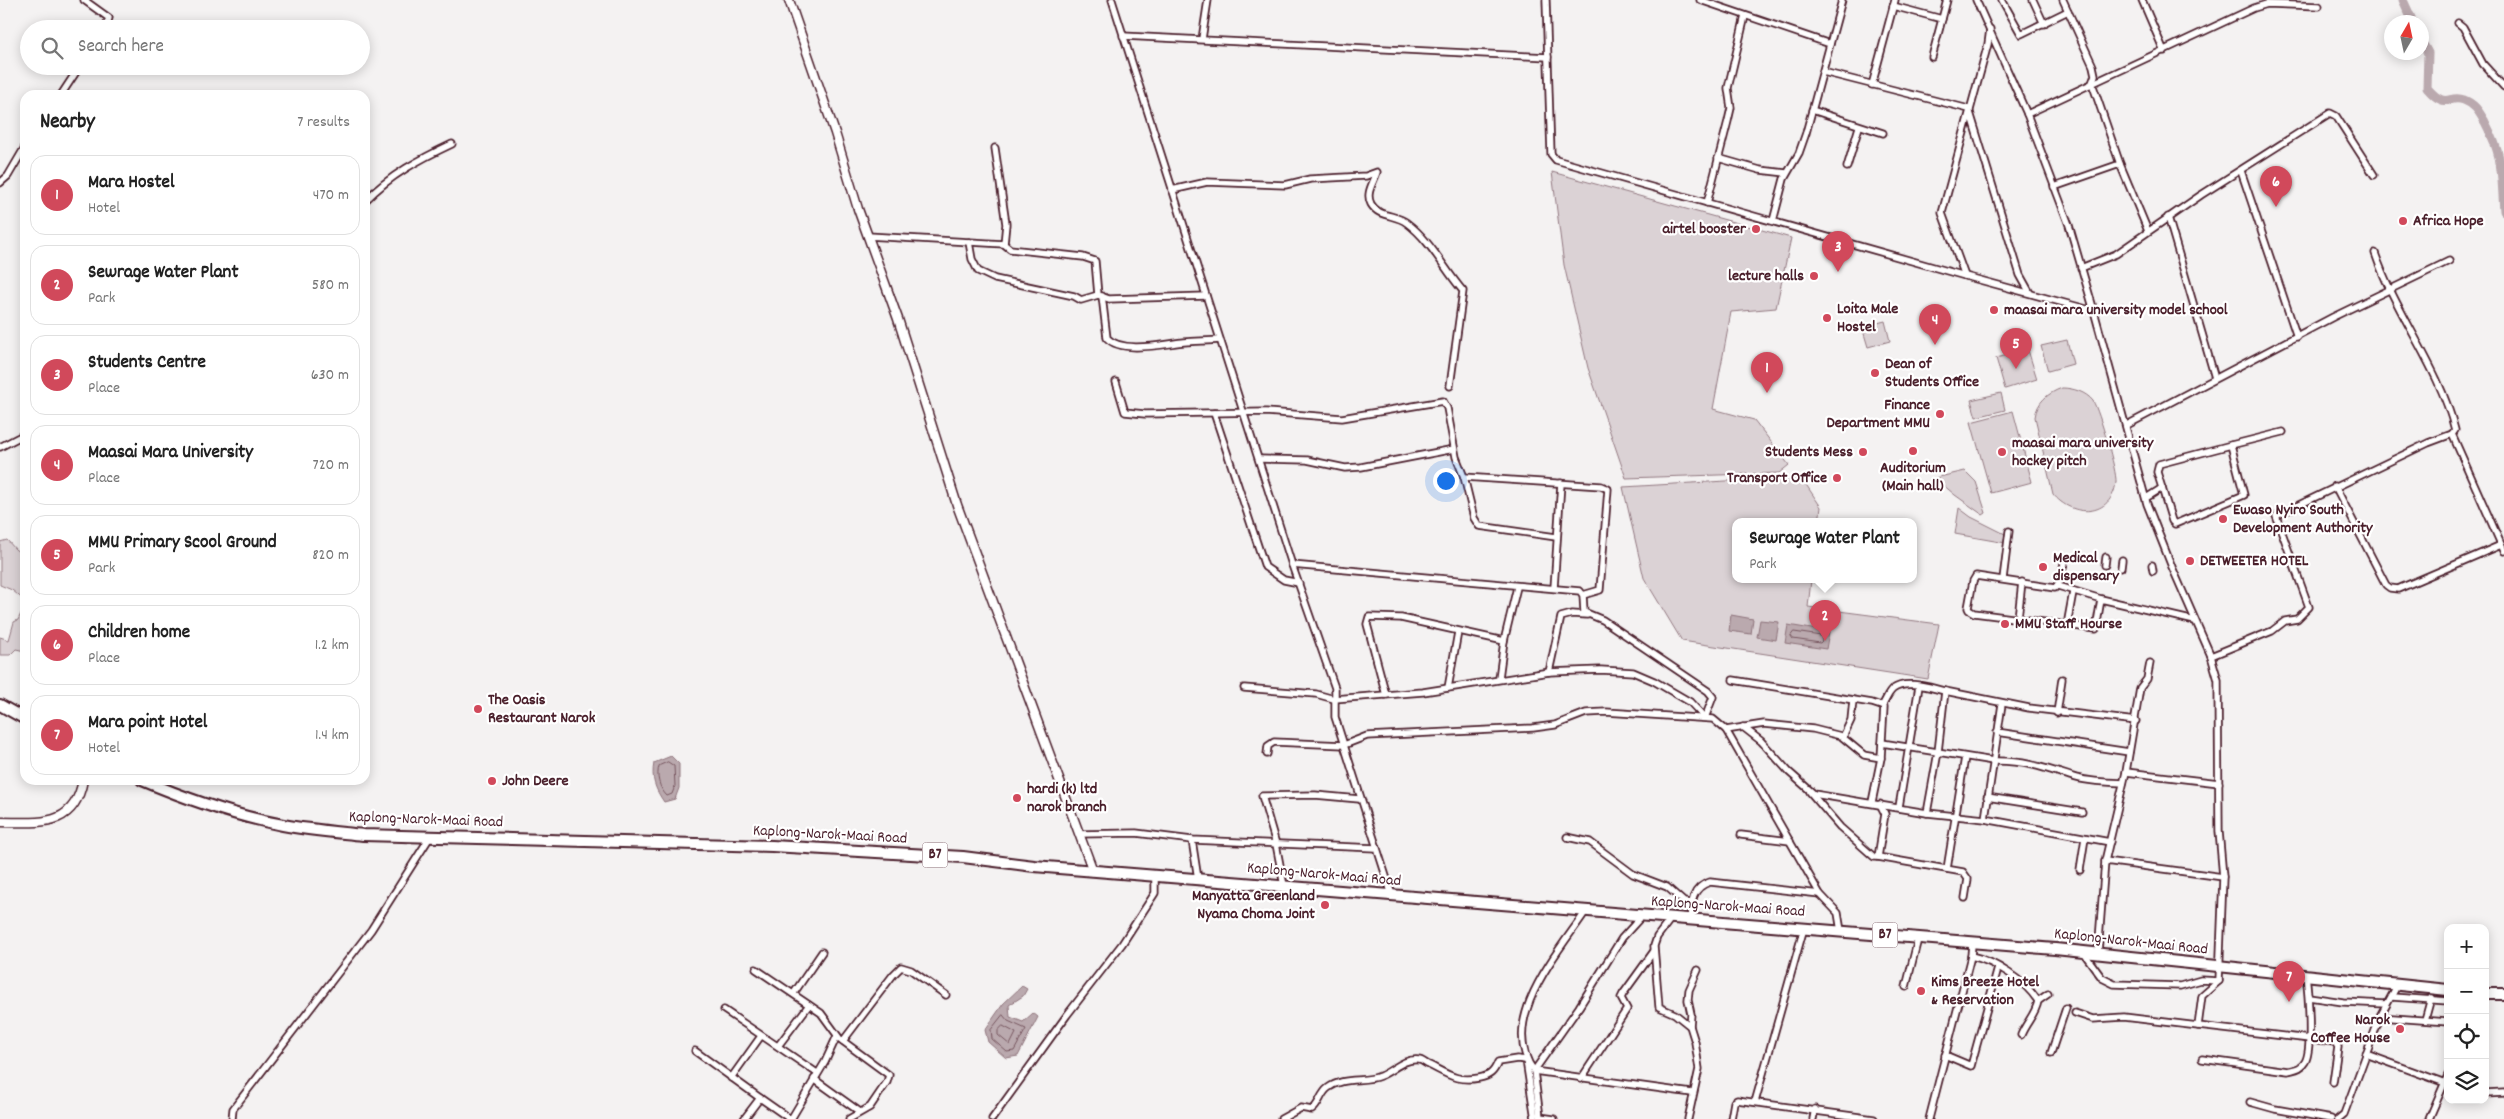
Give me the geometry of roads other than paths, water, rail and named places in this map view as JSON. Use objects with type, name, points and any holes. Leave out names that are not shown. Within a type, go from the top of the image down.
[{"type":"highway","points":[[0,704],[20,716]]},
{"type":"highway","points":[[0,710],[20,721]]},
{"type":"highway","name":"Kaplong-Narok-Maai Road","points":[[154,785],[199,803],[304,828],[363,835],[575,839],[772,846],[963,857],[1093,871],[1586,912],[1804,927],[1972,944],[2098,953],[2444,990]]},
{"type":"highway","name":"Kaplong-Narok-Maai Road","points":[[167,785],[188,794],[199,803]]},
{"type":"highway","points":[[2489,994],[2504,994]]},
{"type":"street","points":[[84,0],[110,18],[109,20]]},
{"type":"street","points":[[789,0],[868,236],[898,319],[957,505],[1093,871]]},
{"type":"street","points":[[1112,0],[1243,412],[1260,459],[1292,565],[1336,688],[1334,698],[1335,717],[1392,896]]},
{"type":"street","points":[[1202,39],[1208,0]]},
{"type":"street","points":[[1546,0],[1551,156],[1561,162],[1964,276],[2094,310]]},
{"type":"street","points":[[1700,0],[1830,44]]},
{"type":"street","points":[[1773,221],[1786,173],[1799,153],[1842,0]]},
{"type":"street","points":[[1932,57],[1947,0]]},
{"type":"street","points":[[1976,0],[2028,114],[2054,187],[2094,310],[2146,498],[2172,567],[2211,656],[2218,680],[2220,701],[2219,831],[2223,877],[2219,981],[2202,996],[2198,1026]]},
{"type":"street","points":[[2002,0],[2021,34],[2068,11]]},
{"type":"street","points":[[2032,0],[2044,24]]},
{"type":"street","points":[[2063,0],[2095,71],[2092,83],[2120,164],[2148,231]]},
{"type":"street","points":[[2142,0],[2164,50]]},
{"type":"street","points":[[1872,85],[1894,3],[1942,19]]},
{"type":"street","points":[[2028,114],[2262,5],[2319,6]]},
{"type":"street","points":[[1707,203],[1731,108],[1728,88],[1745,16]]},
{"type":"street","points":[[2458,23],[2463,27],[2483,64],[2504,88]]},
{"type":"street","points":[[1964,276],[1942,212],[1988,44],[1990,28]]},
{"type":"street","points":[[1123,36],[1548,56]]},
{"type":"street","points":[[1823,72],[1969,109]]},
{"type":"street","points":[[64,90],[74,75]]},
{"type":"street","points":[[1969,109],[2020,275],[2030,293]]},
{"type":"street","points":[[1812,110],[1859,127],[1883,133]]},
{"type":"street","points":[[2081,268],[2116,254],[2168,217],[2332,113],[2352,138],[2374,175]]},
{"type":"street","points":[[1847,167],[1859,127]]},
{"type":"street","points":[[370,196],[383,183],[407,167],[452,144]]},
{"type":"street","points":[[995,148],[1006,224],[1004,244]]},
{"type":"street","points":[[0,183],[8,176],[20,156]]},
{"type":"street","points":[[1718,158],[1760,170],[1786,173]]},
{"type":"street","points":[[2054,187],[2120,164]]},
{"type":"street","points":[[2241,171],[2297,337]]},
{"type":"street","points":[[1172,190],[1207,182],[1285,185],[1310,179],[1366,176],[1377,172],[1368,198],[1371,204],[1376,210],[1406,221],[1434,250],[1446,271],[1463,291],[1450,386]]},
{"type":"street","points":[[2168,217],[2215,378]]},
{"type":"street","points":[[868,236],[1004,244],[1010,249],[1083,257],[1095,261],[1107,338],[1110,341],[1129,346],[1158,347],[1183,342],[1220,340]]},
{"type":"street","points":[[969,242],[972,258],[978,271],[995,279],[1074,296],[1081,300],[1100,296],[1133,299],[1206,296]]},
{"type":"street","points":[[2211,656],[2272,631],[2286,621],[2297,619],[2309,607],[2276,516],[2442,436],[2452,434],[2455,430],[2443,389],[2390,291],[2375,253]]},
{"type":"street","points":[[2127,425],[2215,378],[2449,261]]},
{"type":"street","points":[[1116,382],[1126,412],[1243,412],[1342,418],[1443,401],[1447,408],[1454,449],[1464,477],[1474,518],[1479,526],[1533,532],[1556,537]]},
{"type":"street","points":[[1214,413],[1265,567],[1284,580],[1299,583]]},
{"type":"street","points":[[2231,445],[2244,494],[2175,524],[2169,513],[2157,472],[2160,464],[2231,445],[2283,432]]},
{"type":"street","points":[[2335,486],[2386,585],[2390,588],[2398,589],[2503,548],[2452,434]]},
{"type":"street","points":[[0,447],[20,437]]},
{"type":"street","points":[[1260,459],[1307,460],[1344,468],[1361,467],[1454,449]]},
{"type":"street","points":[[1292,565],[1516,587],[1554,588],[1580,591],[1583,594],[1600,590],[1608,489],[1602,486],[1464,477]]},
{"type":"street","points":[[1554,588],[1561,483]]},
{"type":"street","points":[[2146,498],[2162,488]]},
{"type":"street","points":[[2002,579],[2009,531]]},
{"type":"street","points":[[2105,565],[2106,557]]},
{"type":"street","points":[[2058,586],[2065,559]]},
{"type":"street","points":[[2120,568],[2122,560]]},
{"type":"street","points":[[2101,599],[2097,629],[1969,610],[1974,578],[1982,576],[2055,588],[2058,586],[2073,592],[2195,621]]},
{"type":"street","points":[[2018,618],[2022,582]]},
{"type":"street","points":[[1499,678],[1504,641],[1516,587]]},
{"type":"street","points":[[2067,625],[2073,592]]},
{"type":"street","points":[[1583,594],[1582,604],[1587,615]]},
{"type":"street","points":[[1549,672],[1560,618],[1572,614],[1587,615],[1603,620],[1708,691],[1712,698],[1705,718]]},
{"type":"street","points":[[1386,695],[1367,624],[1369,617],[1401,618],[1504,641]]},
{"type":"street","points":[[1448,688],[1458,632]]},
{"type":"street","points":[[2098,953],[2105,861],[2126,772],[2140,688],[2146,679],[2150,662]]},
{"type":"street","points":[[1244,688],[1316,694],[1334,698],[1386,695],[1448,688],[1499,678],[1549,672],[1601,670],[1633,672],[1654,681],[1690,702],[1705,718]]},
{"type":"street","points":[[2057,712],[2062,679]]},
{"type":"street","points":[[1733,680],[1882,706],[1885,710],[1881,758],[1872,802]]},
{"type":"street","points":[[1882,706],[1892,690],[1898,686],[1919,686],[1945,690],[2002,704],[2136,721]]},
{"type":"street","points":[[1899,807],[1919,686]]},
{"type":"street","points":[[1927,813],[1938,752],[1945,690]]},
{"type":"street","points":[[1843,737],[1851,720],[1853,700]]},
{"type":"street","points":[[1985,819],[2002,704]]},
{"type":"street","points":[[1267,754],[1268,746],[1274,742],[1344,745],[1367,736],[1533,728],[1555,725],[1586,713],[1606,712],[1713,719],[1726,730],[1820,894],[1838,913],[1841,931]]},
{"type":"street","points":[[1726,730],[1764,724],[1787,725],[1827,732],[1843,737],[1864,755],[1881,758]]},
{"type":"street","points":[[1743,727],[1762,741],[1840,827],[1874,857],[1947,868],[1967,875],[1965,898]]},
{"type":"street","points":[[1997,732],[2129,752]]},
{"type":"street","points":[[1882,743],[1993,761],[2010,760],[2058,770],[2073,777],[2123,783]]},
{"type":"street","points":[[1947,868],[1965,757]]},
{"type":"street","points":[[2126,772],[2219,784]]},
{"type":"street","points":[[0,822],[41,823],[62,816],[77,800],[82,785]]},
{"type":"street","points":[[1808,791],[1814,794],[1872,802],[1927,813],[1985,819],[2110,842]]},
{"type":"street","points":[[1284,886],[1276,844],[1262,796],[1314,795],[1360,799]]},
{"type":"street","points":[[1987,797],[2082,812]]},
{"type":"street","points":[[1878,857],[1885,814],[1880,804]]},
{"type":"street","points":[[1079,834],[1136,833],[1192,840],[1376,848]]},
{"type":"street","points":[[1741,835],[1790,841]]},
{"type":"street","points":[[232,1119],[233,1109],[371,930],[430,837]]},
{"type":"street","points":[[1567,837],[1590,842],[1633,874],[1667,887],[1684,902],[1691,903]]},
{"type":"street","points":[[2080,870],[2085,838]]},
{"type":"street","points":[[1192,840],[1198,879]]},
{"type":"street","points":[[2105,861],[2223,877]]},
{"type":"street","points":[[992,1119],[1067,1015],[1122,944],[1155,893],[1155,876]]},
{"type":"street","points":[[1692,919],[1691,903],[1699,886],[1710,882],[1820,894]]},
{"type":"street","points":[[1536,1119],[1521,1036],[1531,994],[1586,912]]},
{"type":"street","points":[[1534,1071],[1579,1006],[1622,938],[1642,916]]},
{"type":"street","points":[[1672,917],[1657,937],[1654,951],[1659,1007],[1675,1014],[1690,1026]]},
{"type":"street","points":[[1755,1102],[1804,927]]},
{"type":"street","points":[[1906,987],[1918,939]]},
{"type":"street","points":[[1929,1119],[1971,956],[1972,944]]},
{"type":"street","points":[[1581,1079],[1627,1009],[1621,998],[1623,994],[1654,951]]},
{"type":"street","points":[[794,994],[822,952]]},
{"type":"street","points":[[2083,952],[2102,978],[2114,984],[2180,986],[2200,980],[2219,981]]},
{"type":"street","points":[[1971,956],[1998,968],[2028,986],[2038,1001],[2037,1010],[2021,1035]]},
{"type":"street","points":[[843,1041],[893,974],[901,967],[911,970],[946,995]]},
{"type":"street","points":[[1945,1055],[1970,1066],[1998,968]]},
{"type":"street","points":[[756,969],[794,994],[828,1020],[837,1036],[889,1075],[887,1082],[870,1107],[849,1119]]},
{"type":"street","points":[[1688,1119],[1692,1093],[1699,1069],[1695,1042],[1690,1026],[1689,990],[1698,970]]},
{"type":"street","points":[[2202,1059],[2288,1071],[2299,1068],[2306,1061],[2308,1039],[2309,997],[2306,975]]},
{"type":"street","points":[[2340,1119],[2344,1114],[2380,1017],[2398,984]]},
{"type":"street","points":[[2038,1001],[2048,994]]},
{"type":"street","points":[[2309,997],[2344,1002],[2386,1004]]},
{"type":"street","points":[[2392,997],[2444,1000]]},
{"type":"street","points":[[2425,1020],[2431,998]]},
{"type":"street","points":[[778,1046],[809,1005]]},
{"type":"street","points":[[2051,1052],[2066,1008]]},
{"type":"street","points":[[724,1010],[818,1073]]},
{"type":"street","points":[[2075,1013],[2093,1019],[2124,1017],[2335,1042],[2338,1046],[2333,1082]]},
{"type":"street","points":[[2380,1017],[2444,1022]]},
{"type":"street","points":[[731,1078],[761,1036]]},
{"type":"street","points":[[695,1051],[791,1119],[825,1062],[837,1036]]},
{"type":"street","points":[[2366,1054],[2444,1082]]},
{"type":"street","points":[[1281,1119],[1301,1108],[1312,1110],[1319,1105],[1321,1096],[1328,1088],[1336,1084],[1356,1078],[1380,1077],[1406,1062],[1419,1060],[1462,1081],[1485,1077],[1494,1072],[1498,1062],[1504,1060],[1526,1060]]},
{"type":"street","points":[[1526,1060],[1534,1071],[1540,1116],[1554,1119]]},
{"type":"street","points":[[1534,1071],[1692,1093]]},
{"type":"street","points":[[814,1079],[860,1112]]},
{"type":"street","points":[[2429,1119],[2444,1087]]},
{"type":"street","points":[[2489,1094],[2504,1093]]},
{"type":"street","points":[[744,1119],[760,1098]]},
{"type":"street","points":[[1731,1119],[1735,1100],[1815,1109],[1874,1119]]},
{"type":"street","points":[[2250,1102],[2275,1109],[2331,1119]]},
{"type":"street","points":[[1813,1119],[1815,1109]]},
{"type":"water","points":[[1731,615],[1753,619],[1751,634],[1729,631]]},
{"type":"water","points":[[1760,620],[1779,622],[1776,640],[1757,637]]},
{"type":"water","points":[[1788,625],[1829,632],[1826,649],[1785,643]]},
{"type":"water","points":[[671,756],[679,764],[679,788],[675,799],[664,802],[654,783],[654,763]]},
{"type":"water","points":[[1022,986],[1027,989],[1023,996],[1009,1005],[1010,1017],[1023,1022],[1033,1013],[1038,1017],[1018,1056],[1006,1058],[988,1042],[985,1030],[1003,1004]]},
{"type":"waterway","points":[[2403,0],[2410,15]]},
{"type":"waterway","points":[[2428,60],[2427,88],[2439,99],[2459,99],[2471,104],[2485,122],[2499,156],[2504,211]]},
{"type":"place","name":"Children home","points":[[2276,207]]},
{"type":"place","name":"Africa Hope","points":[[2403,221]]},
{"type":"place","name":"airtel booster","points":[[1756,229]]},
{"type":"place","name":"Students Centre","points":[[1838,272]]},
{"type":"place","name":"lecture halls","points":[[1814,276]]},
{"type":"place","name":"maasai mara university model school","points":[[1994,310]]},
{"type":"place","name":"Loita Male Hostel","points":[[1827,318]]},
{"type":"place","name":"Maasai Mara University","points":[[1935,345]]},
{"type":"place","name":"MMU Primary Scool Ground","points":[[2016,369]]},
{"type":"place","name":"Dean of Students Office","points":[[1875,373]]},
{"type":"place","name":"Mara Hostel","points":[[1767,393]]},
{"type":"place","name":"Finance Department MMU","points":[[1940,414]]},
{"type":"place","name":"Auditorium (Main hall)","points":[[1913,451]]},
{"type":"place","name":"Students Mess","points":[[1863,452]]},
{"type":"place","name":"maasai mara university hockey pitch","points":[[2002,452]]},
{"type":"place","name":"Transport Office","points":[[1837,478]]},
{"type":"place","name":"Ewaso Nyiro South Development Authority","points":[[2223,519]]},
{"type":"place","name":"DETWEETER HOTEL","points":[[2190,561]]},
{"type":"place","name":"Medical dispensary","points":[[2043,567]]},
{"type":"place","name":"MMU Staff Hourse","points":[[2005,624]]},
{"type":"place","name":"Sewrage Water Plant","points":[[1825,641]]},
{"type":"place","name":"The Oasis Restaurant Narok","points":[[478,709]]},
{"type":"place","name":"John Deere","points":[[492,781]]},
{"type":"place","name":"hardi (k) ltd narok branch","points":[[1017,798]]},
{"type":"place","name":"Manyatta Greenland Nyama Choma Joint","points":[[1325,905]]},
{"type":"place","name":"Kims Breeze Hotel & Reservation","points":[[1921,991]]},
{"type":"place","name":"Mara point Hotel","points":[[2289,1002]]},
{"type":"place","name":"Narok Coffee House","points":[[2400,1029]]}]
